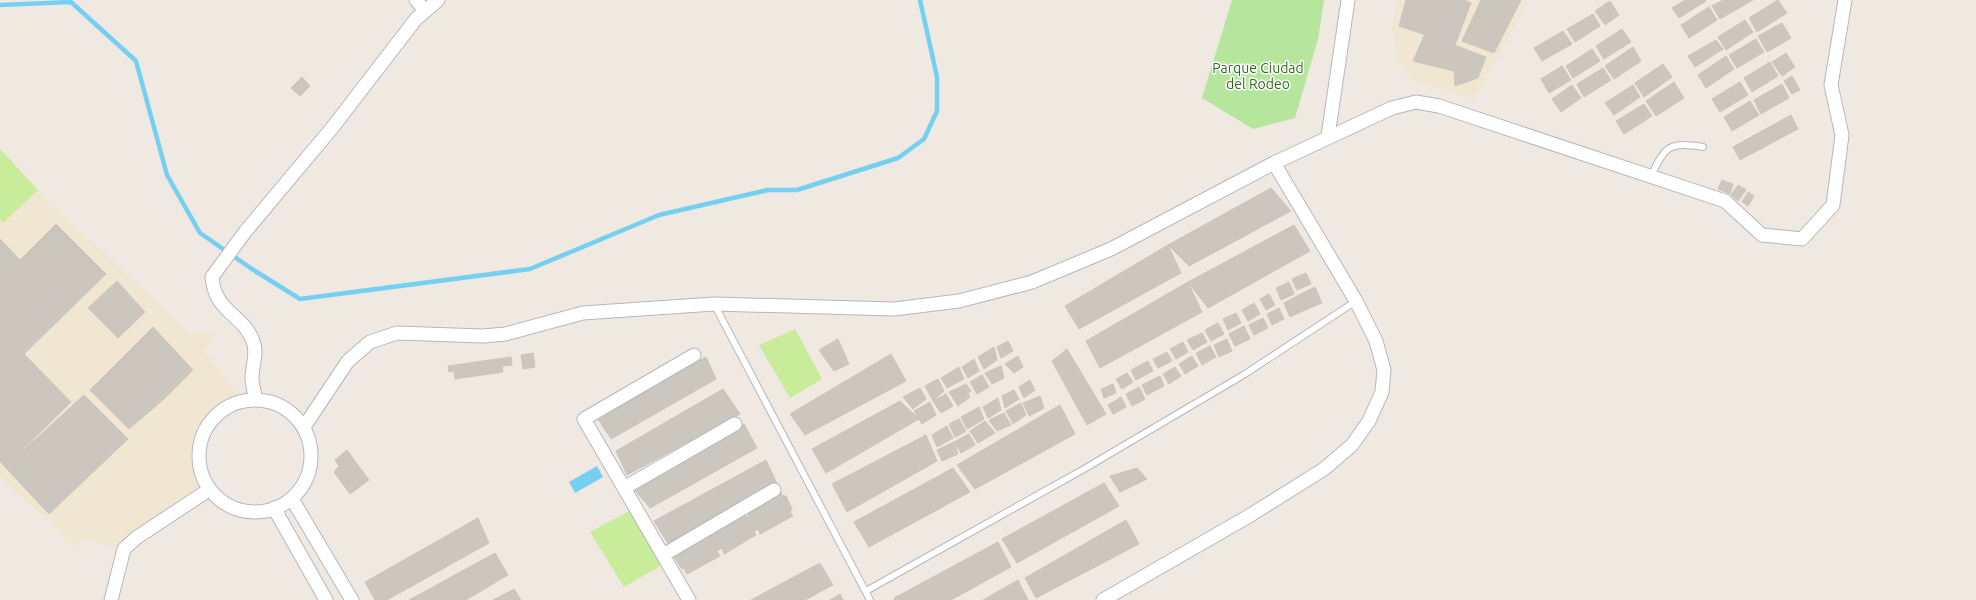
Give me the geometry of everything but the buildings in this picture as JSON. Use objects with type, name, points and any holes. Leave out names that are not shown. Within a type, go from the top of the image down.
[{"type":"street","points":[[416,0],[425,11]]},
{"type":"street","points":[[256,400],[252,377],[255,356],[254,341],[247,330],[220,302],[213,291],[212,277],[245,232],[332,128],[416,19],[438,0]]},
{"type":"street","points":[[1328,136],[1348,0]]},
{"type":"street","points":[[304,427],[348,361],[370,342],[397,333],[483,336],[505,334],[583,313],[714,304],[894,309],[959,301],[1032,282],[1111,249],[1328,136],[1392,108],[1416,102],[1439,106],[1726,201],[1762,235],[1802,239],[1833,205],[1842,135],[1830,85],[1845,0]]},
{"type":"street","points":[[1103,600],[1255,512],[1324,469],[1352,445],[1369,421],[1382,392],[1384,370],[1376,341],[1356,301],[1274,163]]},
{"type":"street","points":[[689,600],[584,419],[694,355]]},
{"type":"street","points":[[256,400],[274,403],[286,409],[291,412],[304,427],[310,446],[310,466],[303,484],[292,498],[274,508],[256,512],[239,509],[223,501],[210,489],[201,470],[199,450],[205,430],[218,414],[235,403],[256,400]]},
{"type":"street","points":[[624,488],[735,424]]},
{"type":"street","points":[[111,600],[124,549],[136,538],[210,489]]},
{"type":"street","points":[[663,555],[774,490]]},
{"type":"street","points":[[292,498],[352,600]]},
{"type":"street","points":[[274,508],[326,600]]},
{"type":"lane","points":[[1651,176],[1664,153],[1672,146],[1681,144],[1703,148]]},
{"type":"lane","points":[[866,592],[1084,469],[1198,402],[1245,374],[1356,301]]},
{"type":"lane","points":[[714,304],[870,600]]},
{"type":"shaded area","points":[[1398,0],[1529,0],[1475,99],[1411,80],[1397,60],[1392,27]]},
{"type":"shaded area","points":[[0,150],[38,190],[188,333],[218,333],[204,351],[245,400],[218,414],[205,430],[199,450],[201,470],[210,489],[124,549],[85,538],[75,547],[0,476]]},
{"type":"green space","name":"Parque Ciudad del Rodeo","points":[[1232,0],[1324,0],[1318,39],[1295,118],[1253,129],[1202,98]]},
{"type":"green space","points":[[0,149],[38,190],[3,223],[0,219]]},
{"type":"green space","points":[[795,329],[822,379],[790,398],[759,345]]},
{"type":"green space","points":[[633,509],[664,564],[624,587],[590,532]]},
{"type":"water","points":[[597,466],[603,477],[575,493],[569,482]]},
{"type":"waterway","points":[[0,5],[71,2],[136,61],[167,175],[200,233],[252,269],[300,299],[530,269],[659,215],[768,190],[797,190],[898,158],[924,139],[937,111],[937,77],[920,0]]}]
